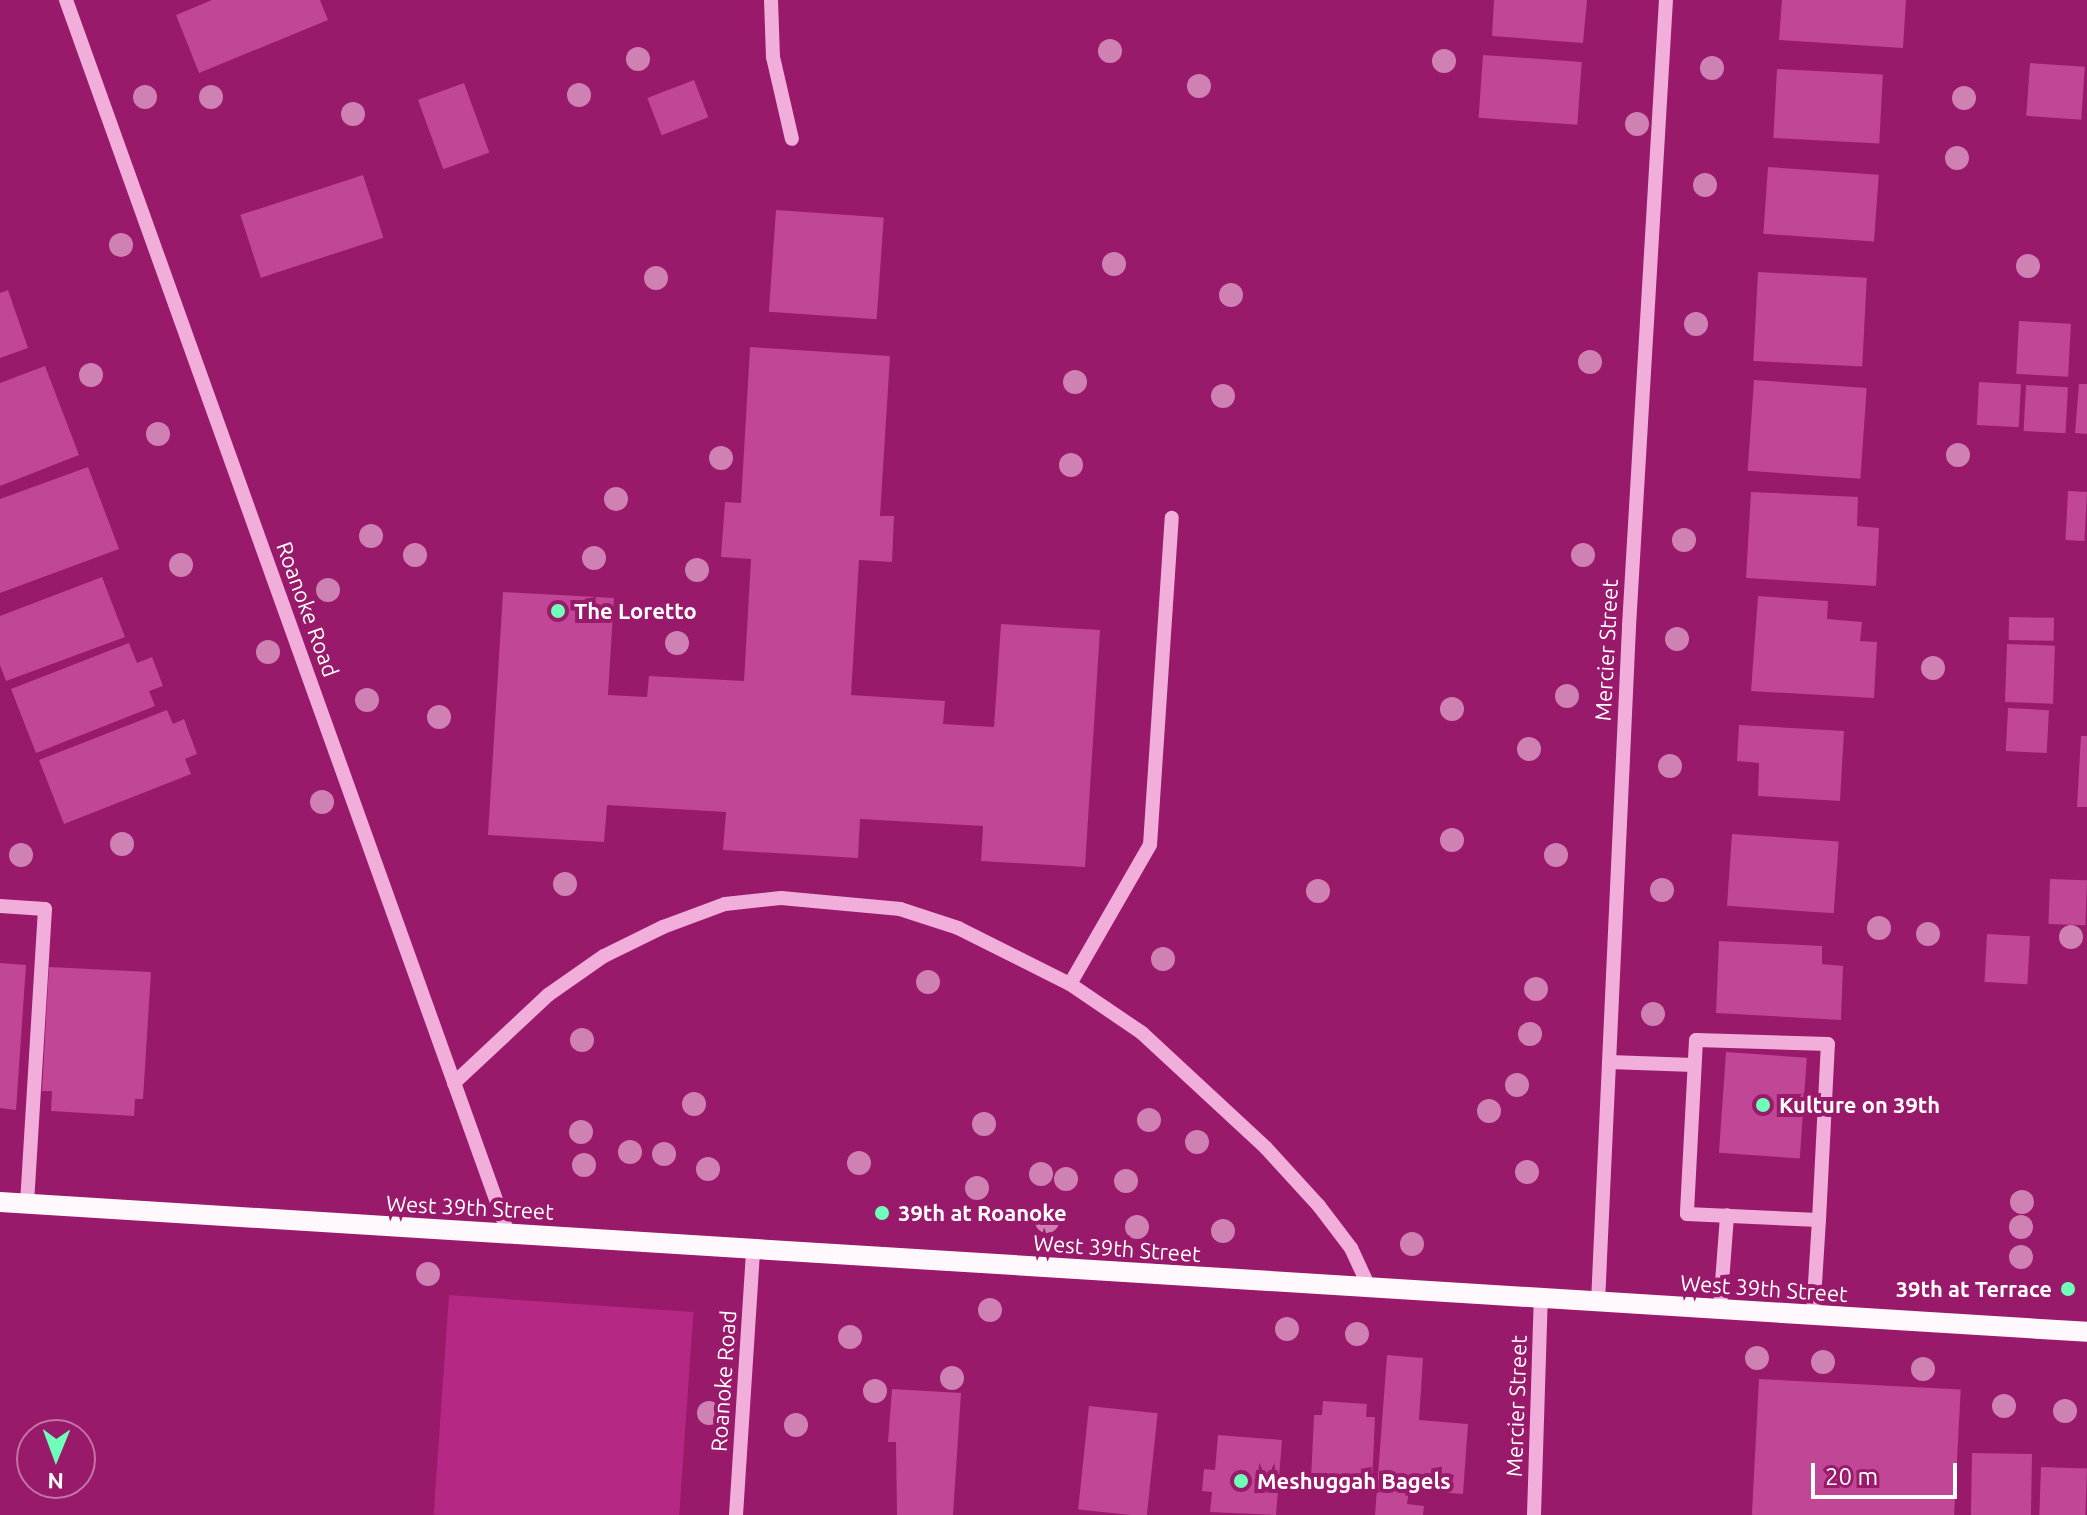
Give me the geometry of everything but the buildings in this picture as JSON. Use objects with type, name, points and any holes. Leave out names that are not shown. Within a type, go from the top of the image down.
[{"type":"main road","name":"West 39th Street","points":[[0,1202],[2087,1332]]},
{"type":"street","name":"Roanoke Road","points":[[66,0],[508,1233]]},
{"type":"street","points":[[771,0],[773,57],[792,139]]},
{"type":"street","name":"Mercier Street","points":[[1598,1302],[1666,0]]},
{"type":"street","points":[[1070,984],[1150,845],[1172,518]]},
{"type":"street","points":[[454,1083],[548,995],[604,956],[725,904],[810,898],[900,909],[958,928],[1070,984],[1142,1033],[1266,1148],[1351,1248],[1369,1287]]},
{"type":"street","points":[[0,906],[45,909],[27,1204]]},
{"type":"street","points":[[1813,1315],[1819,1220],[1828,1044],[1696,1040],[1687,1214],[1819,1220]]},
{"type":"street","points":[[1609,1062],[1694,1065]]},
{"type":"street","points":[[1720,1309],[1727,1215]]},
{"type":"street","name":"Roanoke Road","points":[[736,1515],[753,1249]]},
{"type":"street","name":"Mercier Street","points":[[1534,1515],[1541,1297]]},
{"type":"shaded area","points":[[449,1295],[693,1312],[679,1515],[434,1514]]},
{"type":"place","name":"The Loretto","points":[[558,611]]},
{"type":"place","name":"Kulture on 39th","points":[[1763,1105]]},
{"type":"place","name":"39th at Roanoke","points":[[882,1213]]},
{"type":"place","name":"39th at Terrace","points":[[2068,1289]]},
{"type":"place","name":"Meshuggah Bagels","points":[[1241,1481]]}]
